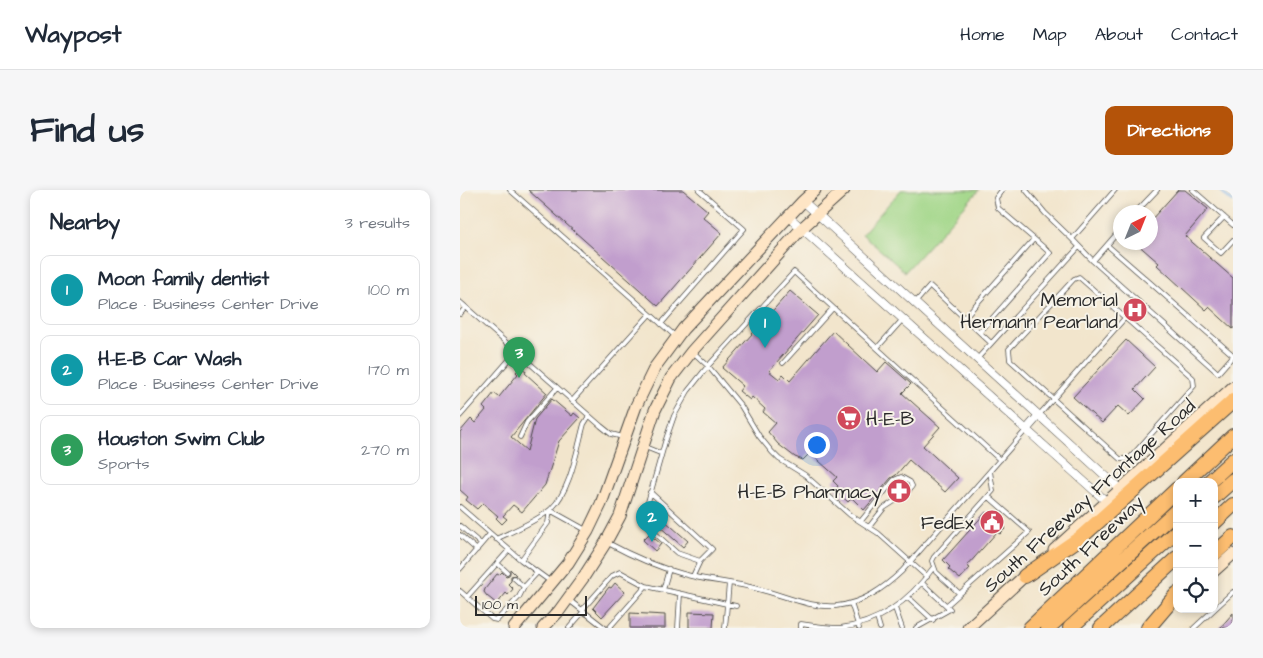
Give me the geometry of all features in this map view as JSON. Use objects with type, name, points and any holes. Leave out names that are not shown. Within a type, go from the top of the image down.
[{"type":"highway","points":[[1025,576],[1080,538],[1233,401]]},
{"type":"highway","points":[[1188,478],[1233,436]]},
{"type":"highway","points":[[1213,478],[1233,460]]},
{"type":"highway","points":[[1218,493],[1233,480]]},
{"type":"highway","name":"South Freeway","points":[[1030,628],[1173,493]]},
{"type":"highway","points":[[1218,519],[1233,505]]},
{"type":"highway","points":[[1048,628],[1173,514]]},
{"type":"highway","points":[[1070,628],[1173,535]]},
{"type":"highway","points":[[1218,550],[1233,537]]},
{"type":"highway","points":[[1101,628],[1173,562]]},
{"type":"highway","points":[[1150,628],[1173,599]]},
{"type":"street","points":[[514,628],[568,564],[588,531],[601,504],[636,406],[655,367],[677,338],[788,216],[815,190]]},
{"type":"street","points":[[544,628],[567,599],[606,542],[620,516],[655,410],[671,378],[692,351],[802,228],[844,190]]},
{"type":"street","points":[[803,201],[1121,490]]},
{"type":"street","points":[[788,216],[1106,502]]},
{"type":"street","points":[[677,338],[692,351]]},
{"type":"street","name":"South Freeway Frontage Road","points":[[968,628],[1233,387]]},
{"type":"street","points":[[1026,430],[1039,415]]},
{"type":"street","points":[[624,438],[643,446]]},
{"type":"street","points":[[588,531],[606,542]]},
{"type":"street","points":[[1217,568],[1233,554]]},
{"type":"street","points":[[1150,628],[1173,608]]},
{"type":"lane","points":[[510,190],[677,338]]},
{"type":"lane","points":[[661,324],[744,229],[699,190]]},
{"type":"lane","points":[[980,332],[1050,254],[998,208],[996,198],[1002,190]]},
{"type":"lane","points":[[1026,190],[1046,214],[1093,261],[1218,373],[1233,356],[1107,245]]},
{"type":"lane","points":[[1072,239],[1115,190]]},
{"type":"lane","points":[[1143,205],[1157,190]]},
{"type":"lane","points":[[1193,190],[1233,225]]},
{"type":"lane","points":[[1224,217],[1204,238],[1222,253],[1233,240]]},
{"type":"lane","points":[[1093,261],[1113,238]]},
{"type":"lane","points":[[964,318],[1034,239]]},
{"type":"lane","points":[[977,359],[1079,247]]},
{"type":"lane","points":[[700,561],[676,553],[646,525],[644,516],[660,453],[674,416],[688,391],[708,366],[794,272],[1000,460]]},
{"type":"lane","points":[[1079,277],[1193,378],[1194,386],[1129,459],[1120,459],[1054,398],[1010,360],[1009,350],[1074,279],[1079,277]]},
{"type":"lane","points":[[915,303],[930,286],[991,343]]},
{"type":"lane","points":[[460,302],[589,416],[611,434],[624,438]]},
{"type":"lane","points":[[1039,415],[1139,302]]},
{"type":"lane","points":[[460,314],[466,307]]},
{"type":"lane","points":[[783,363],[833,308]]},
{"type":"lane","points":[[572,401],[650,314]]},
{"type":"lane","points":[[877,348],[903,319]]},
{"type":"lane","points":[[692,351],[708,366],[742,406],[759,436],[772,452],[783,462],[805,475],[850,515],[869,527],[926,577]]},
{"type":"lane","points":[[460,416],[516,352]]},
{"type":"lane","points":[[520,436],[527,422],[557,388]]},
{"type":"lane","points":[[496,539],[550,510],[568,481],[584,424],[589,416]]},
{"type":"lane","points":[[606,542],[628,554],[693,576],[761,589],[810,605],[828,606],[851,603],[868,597],[891,582],[1026,430]]},
{"type":"lane","points":[[643,446],[660,453]]},
{"type":"lane","points":[[959,593],[933,568],[932,561],[993,491],[990,472]]},
{"type":"lane","points":[[861,521],[894,480],[901,477],[910,482],[912,486],[907,493],[884,508],[869,527]]},
{"type":"lane","points":[[650,492],[712,549],[700,561],[693,576]]},
{"type":"lane","points":[[947,605],[1029,532],[989,497]]},
{"type":"lane","points":[[460,507],[521,560],[552,583]]},
{"type":"lane","points":[[550,510],[588,531]]},
{"type":"lane","points":[[521,560],[548,523],[550,510]]},
{"type":"lane","points":[[460,526],[481,544]]},
{"type":"lane","points":[[460,569],[490,534]]},
{"type":"lane","points":[[460,535],[477,550]]},
{"type":"lane","points":[[466,597],[509,550]]},
{"type":"lane","points":[[497,563],[507,572]]},
{"type":"lane","points":[[801,628],[801,624],[823,628],[858,626],[876,618],[895,608],[908,597],[933,568]]},
{"type":"lane","points":[[663,590],[669,569]]},
{"type":"lane","points":[[569,628],[612,576],[620,572],[646,586],[736,606]]},
{"type":"lane","points":[[460,591],[492,619],[500,618],[537,573]]},
{"type":"lane","points":[[514,578],[524,587]]},
{"type":"lane","points":[[725,628],[729,583]]},
{"type":"lane","points":[[916,628],[950,609],[922,583]]},
{"type":"lane","points":[[609,628],[646,586]]},
{"type":"lane","points":[[1196,627],[1233,592]]},
{"type":"lane","points":[[678,628],[680,594]]},
{"type":"lane","points":[[908,597],[933,620]]},
{"type":"lane","points":[[567,599],[604,628]]},
{"type":"lane","points":[[851,603],[858,626]]},
{"type":"lane","points":[[895,608],[902,628]]},
{"type":"lane","points":[[876,618],[880,628]]},
{"type":"green space","points":[[901,190],[979,190],[905,272],[862,234]]},
{"type":"building","points":[[528,190],[683,190],[708,211],[703,217],[722,233],[658,306]]},
{"type":"building","points":[[1178,190],[1185,190],[1208,209],[1185,236],[1233,278],[1233,329],[1209,307],[1206,310],[1157,265],[1159,263],[1144,250],[1158,250],[1158,212]]},
{"type":"building","name":"H-E-B","points":[[790,291],[818,315],[769,371],[779,379],[783,374],[790,381],[833,331],[877,372],[886,362],[911,384],[902,393],[940,427],[923,446],[958,478],[945,492],[909,460],[864,510],[852,498],[848,502],[835,490],[838,486],[833,481],[837,477],[810,453],[803,460],[795,457],[778,444],[768,432],[776,423],[763,412],[765,409],[752,397],[750,400],[739,391],[743,386],[722,368]]},
{"type":"building","points":[[1126,340],[1155,367],[1135,389],[1145,399],[1129,416],[1118,406],[1102,423],[1073,397]]},
{"type":"building","points":[[521,367],[547,393],[511,437],[527,451],[535,419],[552,399],[572,416],[574,413],[580,418],[559,441],[545,485],[522,512],[513,505],[503,516],[507,519],[502,524],[496,518],[498,516],[483,503],[477,509],[466,500],[468,497],[460,490],[460,432],[471,419],[475,423],[486,410],[483,407],[494,393],[499,397],[518,374],[516,372]]},
{"type":"building","points":[[655,512],[688,541],[683,547],[650,518]]},
{"type":"building","points":[[986,512],[1006,528],[1000,534],[997,532],[967,566],[970,568],[960,579],[948,569],[950,567],[943,560]]},
{"type":"building","points":[[649,534],[661,544],[655,551],[643,540]]},
{"type":"building","points":[[510,569],[516,575],[511,576],[511,581],[508,584],[513,589],[508,595],[506,593],[497,604],[487,596],[484,592],[485,589],[497,574],[499,575],[502,572],[506,576],[509,575]]},
{"type":"building","points":[[615,583],[625,592],[602,617],[593,608],[609,587],[611,588]]},
{"type":"building","points":[[689,612],[714,613],[713,628],[689,628]]},
{"type":"building","points":[[630,613],[665,615],[665,628],[630,628]]},
{"type":"building","points":[[1233,613],[1233,628],[1220,628]]},
{"type":"waterway","points":[[1219,190],[1233,202]]},
{"type":"place","name":"Memorial Hermann Pearland","points":[[1135,310]]},
{"type":"place","name":"Moon family dentist","points":[[765,348]]},
{"type":"place","name":"Houston Swim Club","points":[[519,378]]},
{"type":"place","name":"H-E-B","points":[[849,418]]},
{"type":"place","name":"H-E-B Pharmacy","points":[[899,491]]},
{"type":"place","name":"FedEx","points":[[992,522]]},
{"type":"place","name":"H-E-B Car Wash","points":[[652,542]]}]
